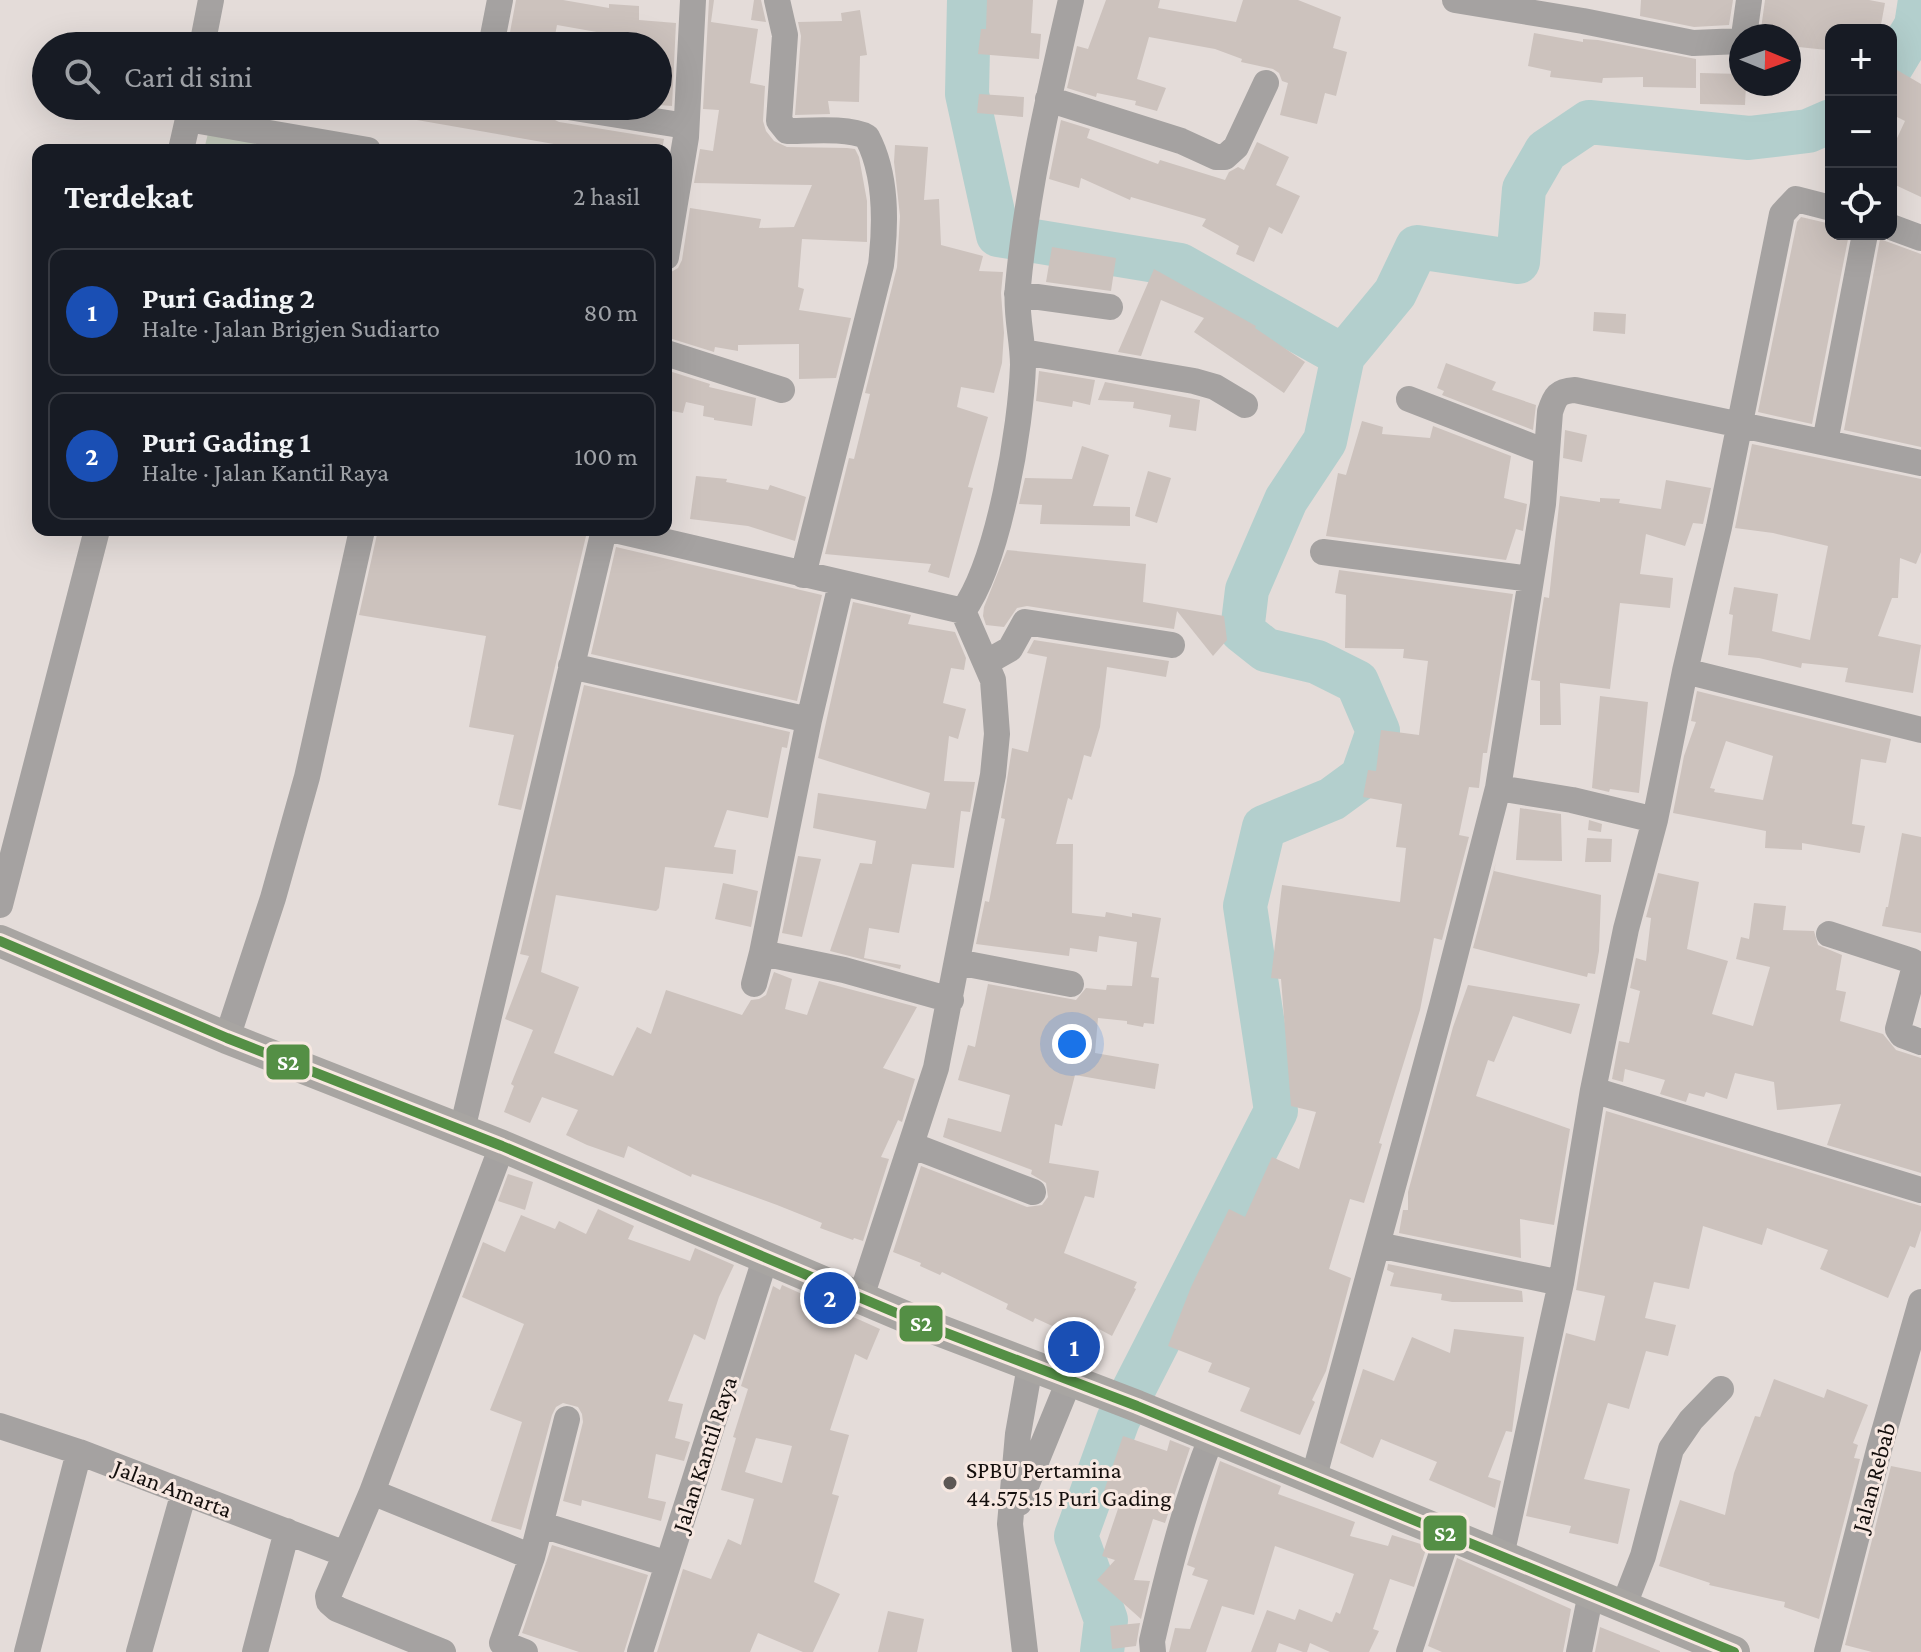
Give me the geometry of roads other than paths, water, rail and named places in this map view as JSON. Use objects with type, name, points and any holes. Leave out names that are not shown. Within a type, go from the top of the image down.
[{"type":"main road","points":[[0,941],[227,1038],[502,1146],[920,1323],[1212,1436],[1734,1652]]},
{"type":"street","points":[[207,32],[211,0]]},
{"type":"street","points":[[494,32],[500,0]]},
{"type":"street","points":[[672,203],[686,126],[693,0]]},
{"type":"street","points":[[777,0],[785,35],[781,127],[787,131],[847,132],[867,137],[880,177],[885,215],[881,265],[803,575]]},
{"type":"street","points":[[963,611],[971,601],[992,546],[1004,498],[1016,426],[1023,352],[1018,291],[1027,205],[1071,0]]},
{"type":"street","points":[[1455,0],[1693,43],[1729,39]]},
{"type":"street","points":[[1745,24],[1749,0]]},
{"type":"street","points":[[1048,99],[1181,141],[1216,157],[1225,157],[1236,147],[1266,83]]},
{"type":"street","points":[[182,144],[187,120]]},
{"type":"street","points":[[223,120],[339,144]]},
{"type":"street","points":[[649,120],[686,126]]},
{"type":"street","points":[[1501,1556],[1561,1283],[1593,1090],[1626,929],[1655,820],[1685,671],[1719,527],[1782,214],[1796,199],[1825,206]]},
{"type":"street","points":[[1897,229],[1921,238]]},
{"type":"street","points":[[1825,442],[1864,240]]},
{"type":"street","points":[[1018,291],[1110,307]]},
{"type":"street","points":[[1023,352],[1194,381],[1215,387],[1245,405]]},
{"type":"street","points":[[672,355],[782,390]]},
{"type":"street","points":[[1313,1480],[1498,788],[1543,504],[1550,412],[1554,397],[1561,391],[1575,390],[1921,463]]},
{"type":"street","points":[[1409,399],[1546,452]]},
{"type":"street","points":[[0,905],[95,536]]},
{"type":"street","points":[[227,1038],[273,898],[307,777],[361,536]]},
{"type":"street","points":[[462,1130],[603,536]]},
{"type":"street","points":[[640,536],[963,611]]},
{"type":"street","points":[[1323,552],[1530,579]]},
{"type":"street","points":[[754,984],[841,584]]},
{"type":"street","points":[[861,1297],[936,1068],[993,775],[997,722],[993,680],[963,611]]},
{"type":"street","points":[[987,662],[1010,649],[1025,622],[1172,645]]},
{"type":"street","points":[[571,666],[809,720]]},
{"type":"street","points":[[1685,671],[1921,730]]},
{"type":"street","points":[[1498,788],[1572,800],[1655,820]]},
{"type":"street","points":[[1829,934],[1912,961],[1915,966],[1898,1029],[1902,1035],[1921,1042]]},
{"type":"street","points":[[762,953],[844,970],[951,1000]]},
{"type":"street","points":[[957,962],[1071,984]]},
{"type":"street","points":[[1593,1090],[1921,1190]]},
{"type":"street","points":[[911,1145],[1033,1192]]},
{"type":"street","points":[[443,1652],[337,1609],[329,1602],[328,1596],[372,1492],[502,1146]]},
{"type":"street","points":[[1378,1245],[1561,1283]]},
{"type":"street","name":"Jalan Kantil Raya","points":[[640,1652],[766,1256]]},
{"type":"street","name":"Jalan Rebab","points":[[1827,1652],[1921,1302]]},
{"type":"street","points":[[1025,1652],[1010,1524],[1018,1434],[1030,1366]]},
{"type":"street","points":[[1010,1524],[1084,1386]]},
{"type":"street","points":[[1624,1605],[1643,1556],[1671,1449],[1691,1420],[1721,1389]]},
{"type":"street","points":[[508,1649],[567,1419]]},
{"type":"street","name":"Jalan Amarta","points":[[0,1426],[79,1452],[345,1554]]},
{"type":"street","points":[[1153,1652],[1152,1641],[1170,1564],[1195,1477],[1212,1436]]},
{"type":"street","points":[[27,1652],[79,1452]]},
{"type":"street","points":[[139,1652],[184,1492]]},
{"type":"street","points":[[372,1492],[532,1557]]},
{"type":"street","points":[[542,1525],[668,1564]]},
{"type":"street","points":[[255,1652],[287,1531]]},
{"type":"street","points":[[1409,1652],[1449,1532]]},
{"type":"street","points":[[1579,1652],[1591,1593]]},
{"type":"waterway","points":[[969,0],[967,94],[998,235],[1180,265],[1343,356]]},
{"type":"waterway","points":[[1897,57],[1916,26],[1920,0]]},
{"type":"waterway","points":[[1102,1652],[1106,1620],[1076,1536],[1118,1420],[1276,1111],[1245,906],[1264,827],[1332,799],[1362,777],[1378,731],[1357,682],[1317,662],[1266,650],[1242,631],[1247,590],[1286,500],[1325,441],[1343,356],[1395,293],[1417,247],[1518,262],[1524,189],[1546,151],[1589,122],[1749,138],[1808,131],[1825,124]]},
{"type":"place","name":"Puri Gading 1","points":[[830,1298]]},
{"type":"place","name":"Puri Gading 2","points":[[1074,1347]]},
{"type":"place","name":"SPBU Pertamina 44.575.15 Puri Gading","points":[[950,1483]]}]
